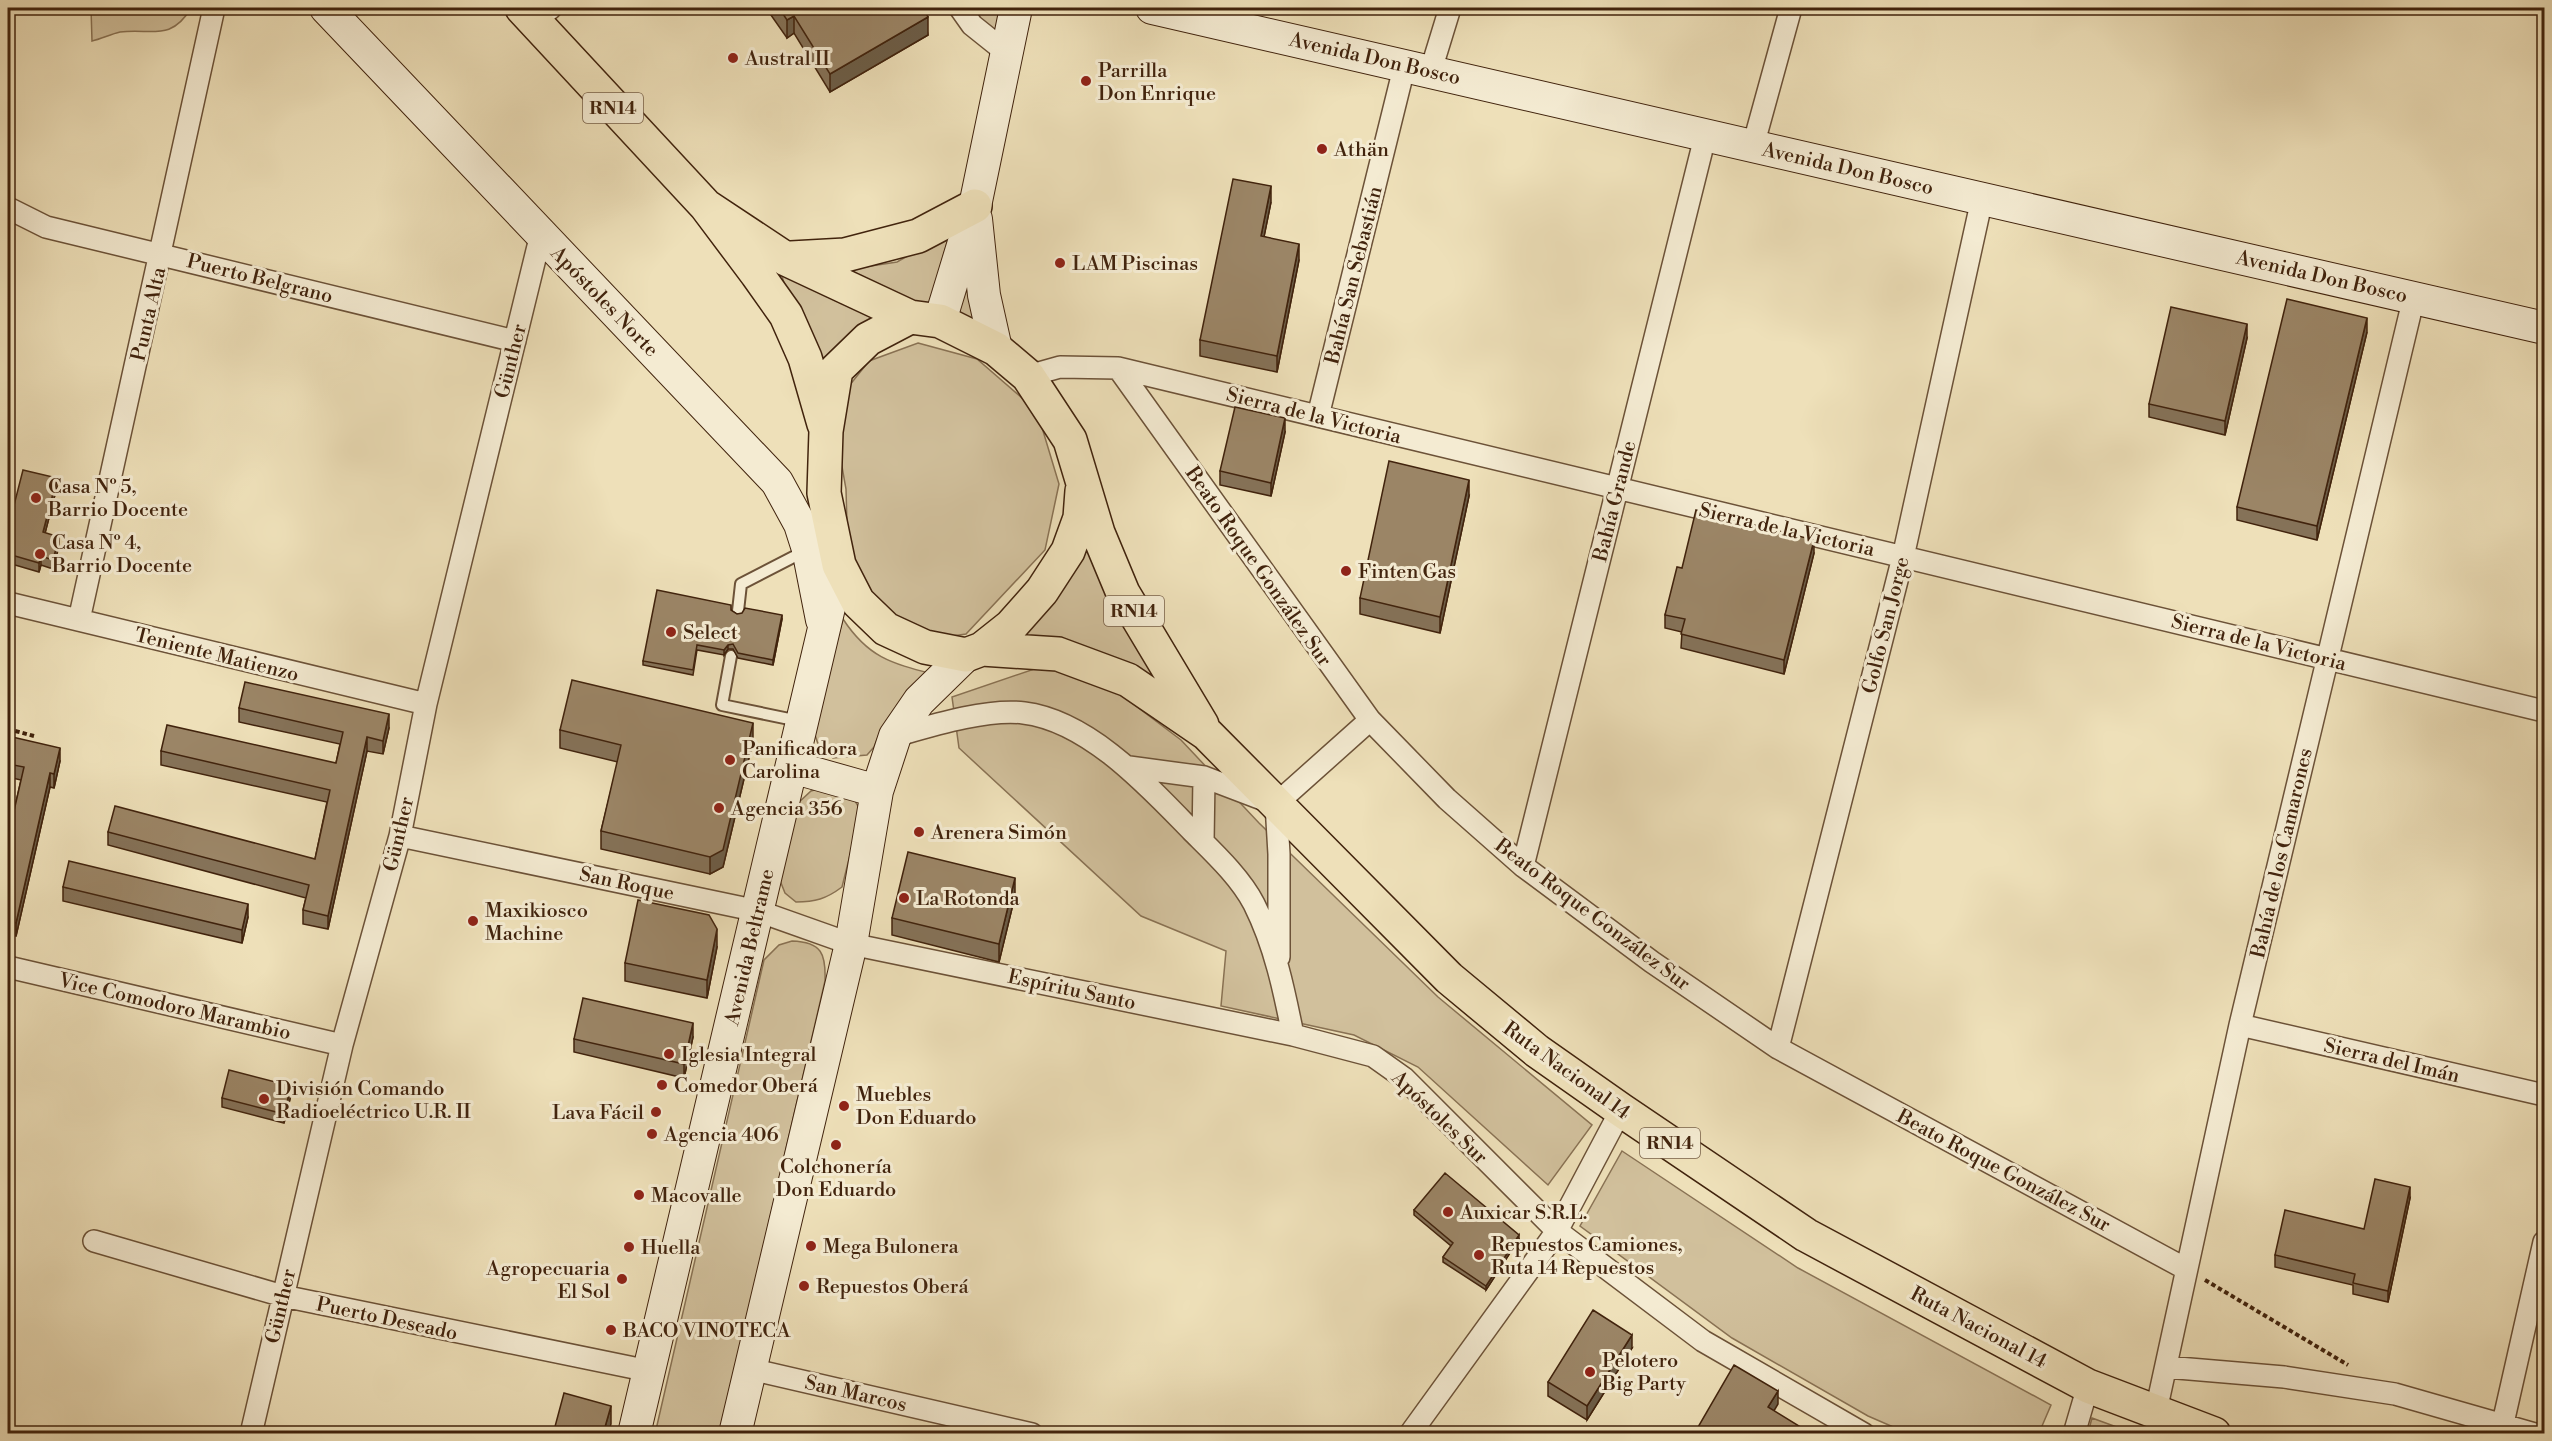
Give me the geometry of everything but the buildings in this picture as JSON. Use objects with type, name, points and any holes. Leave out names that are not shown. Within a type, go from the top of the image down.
[{"type":"highway","name":"Ruta Nacional 14","points":[[536,12],[706,206],[786,315],[805,358],[826,431]]},
{"type":"highway","name":"Ruta Nacional 14","points":[[706,206],[786,259],[996,349],[1028,376],[1070,440],[1098,533],[1123,593],[1207,734]]},
{"type":"highway","points":[[786,259],[845,255],[918,236],[975,206]]},
{"type":"highway","name":"Ruta Nacional 14","points":[[925,319],[868,339],[836,370],[826,431],[824,493],[839,565],[858,602],[886,629],[925,647],[974,652],[1058,654],[1128,680],[1207,734],[1449,978],[1537,1051],[1621,1110],[1806,1234],[2088,1386],[2214,1434]]},
{"type":"highway","name":"Ruta Nacional 14","points":[[974,652],[1011,626],[1042,591],[1068,551],[1080,518],[1083,477]]},
{"type":"main road","name":"Apóstoles Norte","points":[[326,8],[777,482],[800,524],[808,549],[824,630]]},
{"type":"main road","points":[[925,319],[975,206],[1016,8]]},
{"type":"main road","name":"Avenida Don Bosco","points":[[1152,8],[1418,67],[1705,136],[2544,328]]},
{"type":"main road","points":[[975,206],[984,295],[996,349]]},
{"type":"main road","name":"Avenida Beltrame","points":[[634,1434],[839,565]]},
{"type":"main road","points":[[735,1434],[851,944],[877,791],[895,736],[919,701],[974,652]]},
{"type":"main road","points":[[792,766],[877,791]]},
{"type":"street","name":"Punta Alta","points":[[79,620],[162,254],[214,8]]},
{"type":"street","points":[[960,8],[972,25],[1007,53]]},
{"type":"street","name":"Bahía San Sebastián","points":[[1318,416],[1418,67],[1450,8]]},
{"type":"street","points":[[1753,146],[1791,8]]},
{"type":"street","name":"Bahía Grande","points":[[1523,866],[1705,136]]},
{"type":"street","name":"Golfo San Jorge","points":[[1778,1048],[1903,557],[1982,199]]},
{"type":"street","name":"Puerto Belgrano","points":[[8,208],[46,227],[515,341]]},
{"type":"street","name":"Günther","points":[[250,1434],[342,1045],[400,836],[426,704],[541,234]]},
{"type":"street","name":"Bahía de los Camarones","points":[[2156,1412],[2240,1025],[2414,297]]},
{"type":"street","name":"Sierra de la Victoria","points":[[1028,376],[1060,367],[1118,368],[2544,711]]},
{"type":"street","name":"Beato Roque González Sur","points":[[1118,368],[1370,720],[1448,799],[1523,866],[1652,962],[1778,1048],[2186,1269]]},
{"type":"street","name":"Teniente Matienzo","points":[[8,603],[426,704]]},
{"type":"street","points":[[895,736],[962,718],[1023,712],[1056,720],[1129,767],[1203,842],[1237,880],[1254,904],[1279,964],[1293,1035]]},
{"type":"street","points":[[1276,804],[1370,720]]},
{"type":"street","points":[[1129,767],[1204,777],[1276,804]]},
{"type":"street","points":[[1203,842],[1204,777]]},
{"type":"street","points":[[1276,804],[1280,866],[1279,964]]},
{"type":"street","name":"San Roque","points":[[400,836],[758,910],[851,944]]},
{"type":"street","name":"Espíritu Santo","points":[[851,944],[1293,1035]]},
{"type":"street","name":"Vice Comodoro Marambio","points":[[8,967],[342,1045]]},
{"type":"street","name":"Sierra del Imán","points":[[2240,1025],[2544,1095]]},
{"type":"street","name":"Apóstoles Sur","points":[[1293,1035],[1372,1056],[1404,1078],[1557,1231],[1703,1341],[1855,1432]]},
{"type":"street","points":[[1410,1434],[1557,1231],[1621,1110]]},
{"type":"street","name":"Puerto Deseado","points":[[94,1241],[283,1296],[649,1371]]},
{"type":"street","points":[[2503,1424],[2544,1242]]},
{"type":"street","points":[[2166,1367],[2284,1377],[2395,1394],[2535,1434]]},
{"type":"street","name":"San Marcos","points":[[750,1369],[971,1427],[1032,1434]]},
{"type":"street","points":[[2074,1434],[2088,1386]]},
{"type":"lane","points":[[738,611],[741,584],[808,549]]},
{"type":"lane","points":[[731,656],[722,705],[802,722]]},
{"type":"path","points":[[8,729],[34,736]]},
{"type":"path","points":[[2186,1269],[2242,1299],[2354,1369]]},
{"type":"shaded area","points":[[91,8],[191,8],[176,26],[168,29],[120,32],[92,41]]},
{"type":"shaded area","points":[[960,8],[1016,8],[1007,53]]},
{"type":"shaded area","points":[[950,232],[928,311],[838,271],[897,262]]},
{"type":"shaded area","points":[[969,249],[982,330],[949,317]]},
{"type":"shaded area","points":[[776,257],[888,316],[814,380]]},
{"type":"shaded area","points":[[918,343],[977,359],[1037,411],[1059,484],[1045,550],[966,634],[932,639],[884,622],[848,560],[846,489],[836,433],[841,396],[869,361]]},
{"type":"shaded area","points":[[1084,535],[1161,681],[1092,649],[1003,645]]},
{"type":"shaded area","points":[[843,619],[862,642],[881,657],[933,674],[880,732],[874,747],[867,755],[833,758],[818,744],[813,729]]},
{"type":"shaded area","points":[[1046,665],[1112,688],[1181,740],[1259,823],[1438,997],[1592,1125],[1548,1185],[1418,1067],[1354,1035],[1221,1006],[1226,951],[1141,916],[959,748],[952,697]]},
{"type":"shaded area","points":[[824,787],[851,794],[858,806],[857,827],[842,887],[820,899],[796,902],[785,893],[779,878],[796,805],[811,791]]},
{"type":"shaded area","points":[[792,941],[810,944],[820,951],[824,963],[825,981],[720,1433],[655,1434],[764,960],[779,945]]},
{"type":"shaded area","points":[[1622,1151],[1798,1268],[2051,1405],[2039,1433],[1907,1433],[1868,1416],[1732,1338],[1580,1226]]},
{"type":"shaded area","points":[[2092,1418],[2133,1433],[2088,1433]]},
{"type":"place","name":"Austral II","points":[[733,58]]},
{"type":"place","name":"Parrilla Don Enrique","points":[[1086,81]]},
{"type":"place","name":"Athän","points":[[1322,149]]},
{"type":"place","name":"LAM Piscinas","points":[[1060,263]]},
{"type":"place","name":"Casa Nº 5, Barrio Docente","points":[[36,498]]},
{"type":"place","name":"Casa Nº 4, Barrio Docente","points":[[40,554]]},
{"type":"place","name":"Finten Gas","points":[[1346,571]]},
{"type":"place","name":"Select","points":[[671,632]]},
{"type":"place","name":"Panificadora Carolina","points":[[730,760]]},
{"type":"place","name":"Agencia 356","points":[[719,808]]},
{"type":"place","name":"Arenera Simón","points":[[919,832]]},
{"type":"place","name":"La Rotonda","points":[[904,898]]},
{"type":"place","name":"Maxikiosco Machine","points":[[473,921]]},
{"type":"place","name":"Iglesia Integral","points":[[669,1054]]},
{"type":"place","name":"Comedor Oberá","points":[[662,1085]]},
{"type":"place","name":"División Comando Radioeléctrico U.R. II","points":[[264,1099]]},
{"type":"place","name":"Muebles Don Eduardo","points":[[844,1106]]},
{"type":"place","name":"Lava Fácil","points":[[656,1112]]},
{"type":"place","name":"Agencia 406","points":[[652,1134]]},
{"type":"place","name":"Colchonería Don Eduardo","points":[[836,1145]]},
{"type":"place","name":"Macovalle","points":[[639,1195]]},
{"type":"place","name":"Auxicar S.R.L.","points":[[1448,1212]]},
{"type":"place","name":"Mega Bulonera","points":[[811,1246]]},
{"type":"place","name":"Huella","points":[[629,1247]]},
{"type":"place","name":"Repuestos Camiones, Ruta 14 Repuestos","points":[[1479,1255]]},
{"type":"place","name":"Agropecuaria El Sol","points":[[622,1279]]},
{"type":"place","name":"Repuestos Oberá","points":[[804,1286]]},
{"type":"place","name":"BACO VINOTECA","points":[[611,1330]]},
{"type":"place","name":"Pelotero Big Party","points":[[1590,1372]]}]
